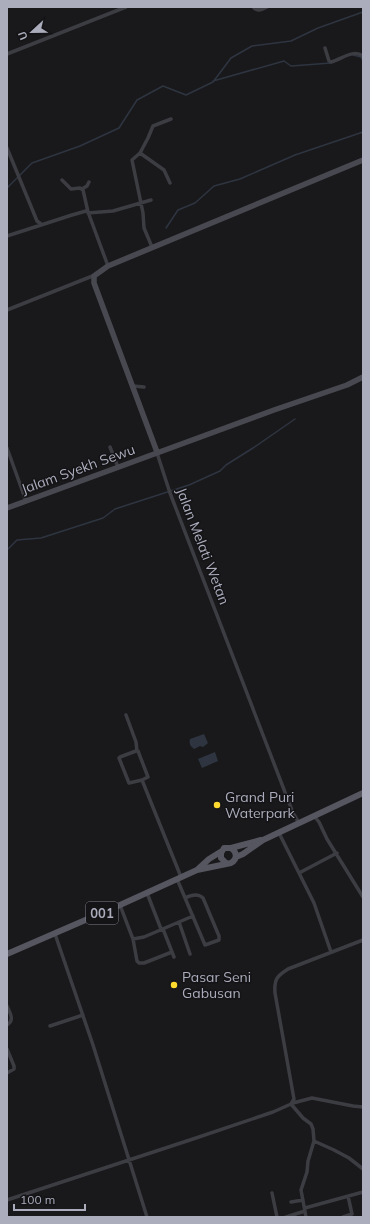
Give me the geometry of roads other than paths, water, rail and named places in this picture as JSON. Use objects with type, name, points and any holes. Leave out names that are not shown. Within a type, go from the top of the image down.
[{"type":"main road","name":"001","points":[[7,954],[120,906],[197,870],[233,862],[236,857],[263,840],[363,793]]},
{"type":"main road","name":"001","points":[[197,870],[209,859],[226,848],[263,840]]},
{"type":"main road","points":[[231,848],[236,852],[236,857]]},
{"type":"main road","points":[[222,851],[221,858],[226,863]]},
{"type":"street","points":[[7,54],[115,9],[126,7]]},
{"type":"street","points":[[253,7],[256,10],[259,10],[266,7]]},
{"type":"street","points":[[325,48],[331,62],[353,53],[363,56]]},
{"type":"street","points":[[152,247],[144,228],[141,203],[132,163],[133,158],[140,153],[153,126],[171,119]]},
{"type":"street","points":[[7,148],[37,221],[41,224]]},
{"type":"street","points":[[140,153],[164,170],[170,184]]},
{"type":"street","points":[[7,160],[12,158]]},
{"type":"street","points":[[7,303],[8,309],[95,274],[108,266],[149,250],[152,247],[363,160]]},
{"type":"street","points":[[62,180],[71,189],[82,189],[87,186],[89,182]]},
{"type":"street","points":[[82,189],[84,192],[88,213],[108,266]]},
{"type":"street","points":[[7,236],[86,211],[88,213],[113,211],[151,200]]},
{"type":"street","name":"Jalan Melati Wetan","points":[[95,274],[93,280],[157,452],[170,493],[293,813],[299,823]]},
{"type":"street","name":"Jalam Syekh Sewu","points":[[7,508],[157,452],[347,385],[363,377]]},
{"type":"street","points":[[132,386],[144,386]]},
{"type":"street","points":[[110,447],[118,467]]},
{"type":"street","points":[[7,448],[26,501]]},
{"type":"street","points":[[126,715],[136,742],[137,751],[148,777],[129,783],[119,758],[137,751]]},
{"type":"street","points":[[142,780],[179,878],[185,898],[204,946],[220,940],[203,898],[201,896],[194,895],[185,898]]},
{"type":"street","points":[[314,816],[320,822],[327,839],[363,897]]},
{"type":"street","points":[[279,832],[314,903],[331,952]]},
{"type":"street","points":[[300,873],[337,853]]},
{"type":"street","points":[[358,889],[363,886]]},
{"type":"street","points":[[146,893],[174,957]]},
{"type":"street","points":[[120,906],[133,939],[137,961],[139,963],[144,963],[172,952]]},
{"type":"street","points":[[133,939],[144,937],[193,916]]},
{"type":"street","points":[[179,922],[190,954]]},
{"type":"street","points":[[55,934],[92,1042],[147,1217]]},
{"type":"street","points":[[292,1103],[294,1099],[275,993],[274,985],[276,980],[280,974],[288,969],[363,940]]},
{"type":"street","points":[[7,1006],[12,1018],[11,1022],[7,1025]]},
{"type":"street","points":[[50,1026],[83,1015]]},
{"type":"street","points":[[7,1049],[14,1067],[7,1073]]},
{"type":"street","points":[[7,1200],[273,1112],[292,1103],[312,1098],[363,1107]]},
{"type":"street","points":[[292,1103],[302,1118],[313,1126],[314,1141],[308,1160],[307,1172],[300,1190],[306,1217]]},
{"type":"street","points":[[314,1141],[349,1158],[363,1169]]},
{"type":"street","points":[[286,1217],[363,1192]]},
{"type":"street","points":[[272,1193],[277,1217]]},
{"type":"street","points":[[346,1217],[352,1213],[348,1196]]},
{"type":"street","points":[[290,1202],[303,1200]]},
{"type":"water","points":[[204,734],[208,743],[203,747],[200,746],[194,749],[190,745],[190,739]]},
{"type":"water","points":[[215,752],[218,761],[202,768],[198,759]]},
{"type":"waterway","points":[[7,188],[32,163],[80,146],[119,128],[137,100],[163,86],[186,95],[213,82],[231,58],[252,46],[291,41],[318,28],[363,12]]},
{"type":"waterway","points":[[353,55],[361,57],[363,61]]},
{"type":"waterway","points":[[213,81],[284,61],[291,66],[331,63]]},
{"type":"waterway","points":[[166,228],[178,210],[195,203],[214,186],[240,179],[295,155],[363,132]]},
{"type":"waterway","points":[[7,550],[17,540],[41,538],[103,518],[115,509],[189,485],[220,471],[226,465],[295,419]]},
{"type":"place","name":"Grand Puri Waterpark","points":[[217,805]]},
{"type":"place","name":"Pasar Seni Gabusan","points":[[174,985]]}]
